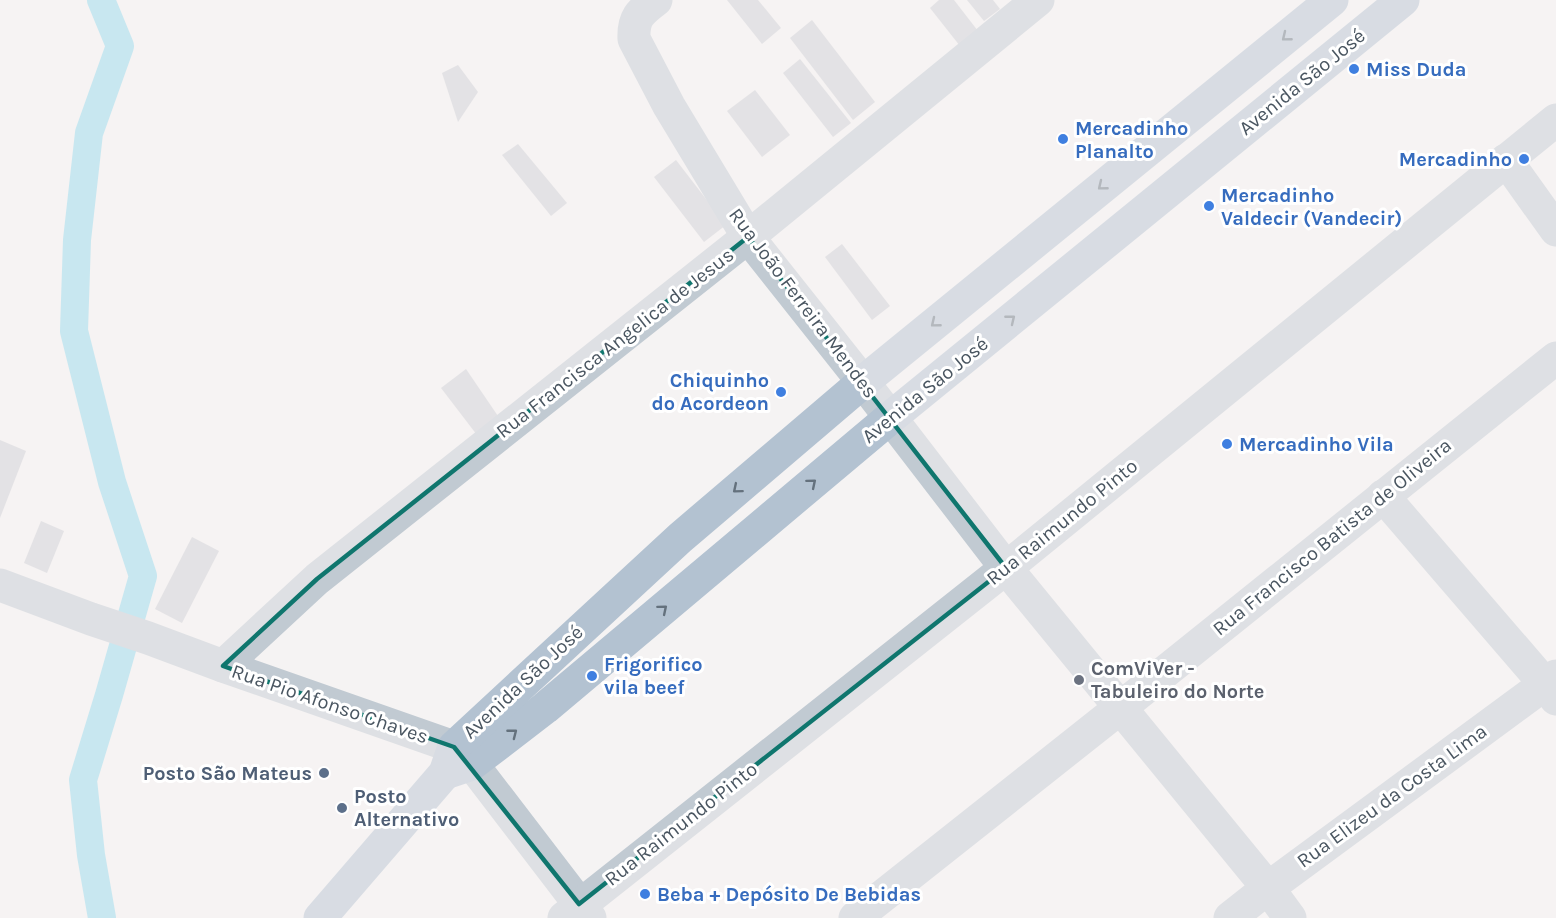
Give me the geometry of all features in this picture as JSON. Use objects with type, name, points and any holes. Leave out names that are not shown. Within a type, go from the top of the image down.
[{"type":"main road","name":"Avenida São José","points":[[320,918],[457,762],[680,538],[863,382],[1332,0]]},
{"type":"main road","name":"Avenida São José","points":[[457,762],[545,708],[890,418],[1403,0]]},
{"type":"street","name":"Rua Francisca Angelica de Jesus","points":[[223,666],[316,579],[748,237],[1038,0]]},
{"type":"street","name":"Rua João Ferreira Mendes","points":[[652,3],[637,18],[633,27],[634,39],[669,106],[748,237],[1006,568],[1268,888],[1290,918]]},
{"type":"street","name":"Rua Raimundo Pinto","points":[[578,914],[1556,120]]},
{"type":"street","points":[[1506,160],[1556,230]]},
{"type":"street","name":"Rua Francisco Batista de Oliveira","points":[[855,918],[1556,358]]},
{"type":"street","points":[[1383,496],[1552,686]]},
{"type":"street","name":"Rua Pio Afonso Chaves","points":[[0,585],[223,666],[457,762]]},
{"type":"street","name":"Rua Elizeu da Costa Lima","points":[[1230,918],[1268,888],[1552,686]]},
{"type":"street","points":[[457,762],[578,914]]},
{"type":"highlighted area","points":[[748,237],[1006,568],[579,904],[454,747],[223,666],[317,579]]},
{"type":"building","points":[[727,0],[758,0],[781,28],[762,44]]},
{"type":"building","points":[[939,0],[954,0],[978,31],[960,46],[930,8]]},
{"type":"building","points":[[967,0],[993,0],[1000,9],[984,21]]},
{"type":"building","points":[[812,20],[875,102],[853,120],[790,38]]},
{"type":"building","points":[[800,59],[851,123],[833,137],[783,73]]},
{"type":"building","points":[[458,65],[478,92],[458,122],[442,73]]},
{"type":"building","points":[[755,90],[790,135],[762,157],[727,111]]},
{"type":"building","points":[[518,144],[567,203],[551,216],[502,155]]},
{"type":"building","points":[[676,160],[726,225],[704,242],[654,177]]},
{"type":"building","points":[[842,244],[890,306],[872,320],[825,257]]},
{"type":"building","points":[[466,369],[500,419],[477,435],[441,388]]},
{"type":"building","points":[[0,440],[26,451],[0,518]]},
{"type":"building","points":[[41,521],[64,531],[47,573],[24,563]]},
{"type":"building","points":[[192,537],[219,551],[182,623],[155,609]]},
{"type":"waterway","points":[[101,0],[120,46],[89,133],[77,240],[74,331],[112,482],[143,576],[83,780],[91,855],[102,918]]},
{"type":"place","name":"Miss Duda","points":[[1354,69]]},
{"type":"place","name":"Mercadinho Planalto","points":[[1063,139]]},
{"type":"place","name":"Mercadinho","points":[[1524,159]]},
{"type":"place","name":"Mercadinho Valdecir (Vandecir)","points":[[1209,206]]},
{"type":"place","name":"Chiquinho do Acordeon","points":[[781,392]]},
{"type":"place","name":"Mercadinho Vila","points":[[1227,444]]},
{"type":"place","name":"Frigorifico vila beef","points":[[592,676]]},
{"type":"place","name":"ComViVer - Tabuleiro do Norte","points":[[1079,680]]},
{"type":"place","name":"Posto São Mateus","points":[[324,773]]},
{"type":"place","name":"Posto Alternativo","points":[[342,808]]},
{"type":"place","name":"Beba + Depósito De Bebidas","points":[[645,894]]}]
